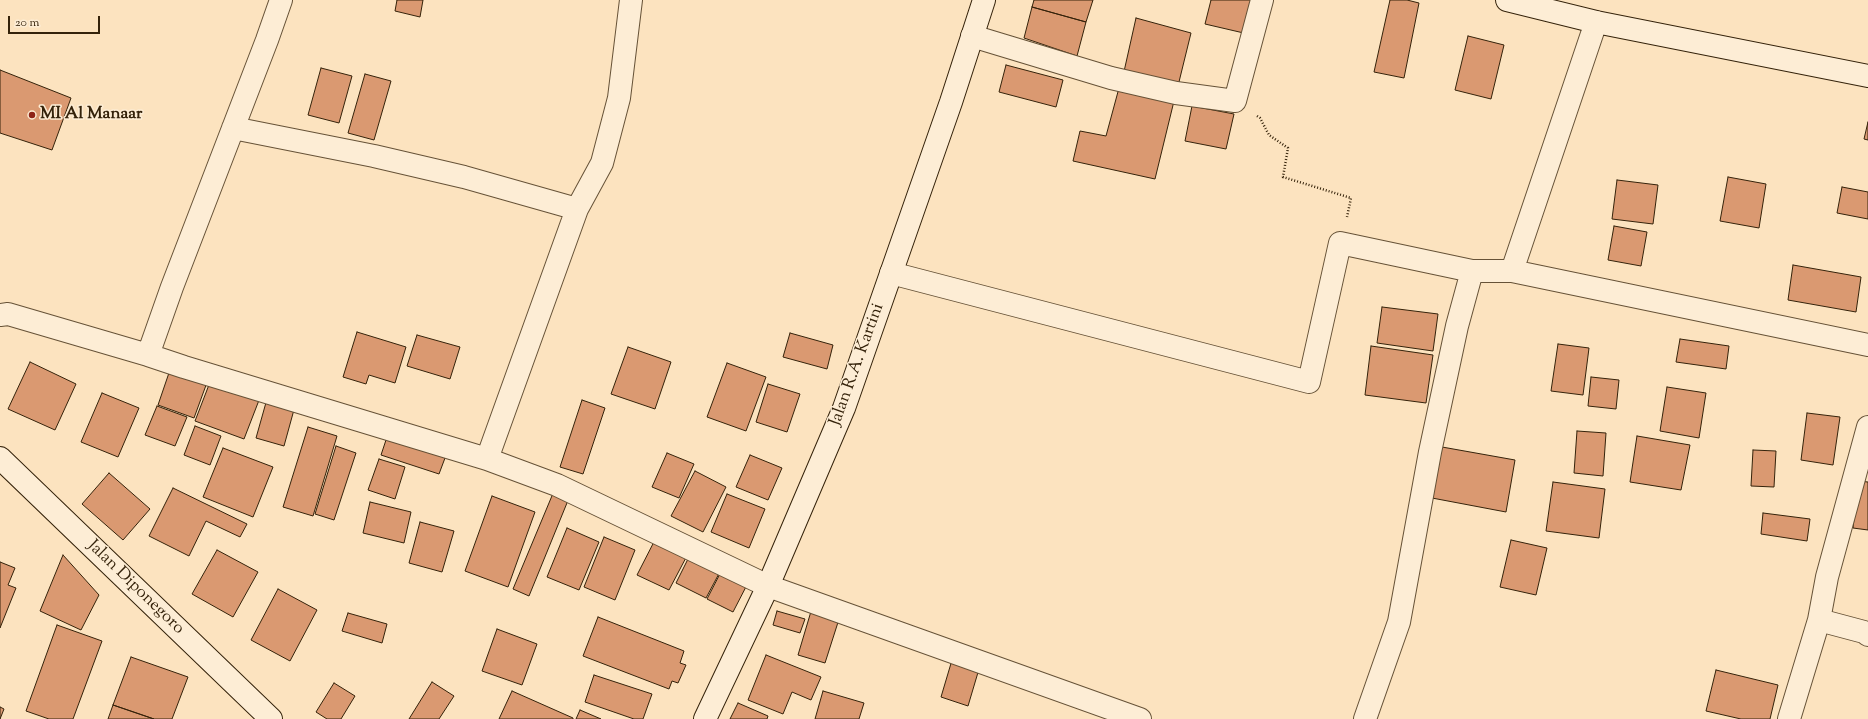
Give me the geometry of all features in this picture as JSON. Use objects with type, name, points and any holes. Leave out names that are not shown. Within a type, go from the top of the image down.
[{"type":"street","points":[[148,355],[281,0]]},
{"type":"street","points":[[487,459],[576,209],[602,163],[619,98],[631,0]]},
{"type":"street","name":"Jalan R.A. Kartini","points":[[706,719],[768,586],[844,408],[984,0]]},
{"type":"street","points":[[972,36],[1118,80],[1176,94],[1235,101],[1262,0]]},
{"type":"street","points":[[1507,0],[1596,22],[1868,76]]},
{"type":"street","points":[[1512,271],[1596,22]]},
{"type":"street","points":[[233,128],[374,156],[464,177],[576,209]]},
{"type":"street","points":[[891,273],[1309,382],[1340,243],[1472,271],[1512,271],[1868,345]]},
{"type":"street","points":[[1365,719],[1399,622],[1430,452],[1457,326],[1472,271]]},
{"type":"street","points":[[0,315],[8,314],[148,355],[487,459],[557,485],[768,586],[1140,719]]},
{"type":"street","points":[[1789,719],[1819,620],[1827,577],[1868,427]]},
{"type":"street","name":"Jalan Diponegoro","points":[[0,458],[271,719]]},
{"type":"street","points":[[1819,620],[1864,632],[1868,635]]},
{"type":"path","points":[[1235,101],[1260,118],[1269,135],[1288,148],[1283,177],[1351,198],[1340,243]]},
{"type":"building","points":[[397,0],[423,0],[420,17],[395,11]]},
{"type":"building","points":[[1034,0],[1093,0],[1086,22],[1032,7]]},
{"type":"building","points":[[1211,0],[1258,0],[1248,34],[1205,24]]},
{"type":"building","points":[[1390,0],[1407,0],[1419,3],[1404,78],[1374,72]]},
{"type":"building","points":[[1032,7],[1086,22],[1077,56],[1024,38]]},
{"type":"building","points":[[1136,18],[1191,33],[1177,90],[1123,76]]},
{"type":"building","points":[[1468,36],[1504,45],[1491,99],[1455,90]]},
{"type":"building","points":[[1006,65],[1063,80],[1056,107],[999,92]]},
{"type":"building","points":[[321,68],[352,76],[339,123],[308,115]]},
{"type":"building","name":"MI Al Manaar","points":[[0,70],[71,98],[52,150],[0,133]]},
{"type":"building","points":[[365,74],[391,81],[374,140],[348,133]]},
{"type":"building","points":[[1119,88],[1174,101],[1155,179],[1073,161],[1080,131],[1106,136]]},
{"type":"building","points":[[1192,106],[1234,114],[1226,149],[1185,141]]},
{"type":"building","points":[[1868,122],[1868,140],[1864,139]]},
{"type":"building","points":[[1728,177],[1766,184],[1759,228],[1720,221]]},
{"type":"building","points":[[1617,180],[1658,185],[1653,224],[1612,219]]},
{"type":"building","points":[[1842,187],[1868,192],[1868,219],[1837,213]]},
{"type":"building","points":[[1614,226],[1647,232],[1641,266],[1608,260]]},
{"type":"building","points":[[1793,265],[1861,277],[1856,312],[1788,300]]},
{"type":"building","points":[[1382,307],[1438,314],[1433,351],[1377,343]]},
{"type":"building","points":[[357,332],[406,347],[395,383],[369,375],[366,384],[343,377]]},
{"type":"building","points":[[790,333],[833,345],[827,369],[783,357]]},
{"type":"building","points":[[417,335],[460,347],[450,379],[407,366]]},
{"type":"building","points":[[1680,339],[1729,346],[1726,369],[1676,362]]},
{"type":"building","points":[[1558,344],[1589,348],[1583,395],[1551,391]]},
{"type":"building","points":[[1371,346],[1433,355],[1426,403],[1365,395]]},
{"type":"building","points":[[628,347],[671,362],[655,409],[611,394]]},
{"type":"building","points":[[30,362],[76,384],[55,430],[8,409]]},
{"type":"building","points":[[727,363],[766,377],[746,431],[707,417]]},
{"type":"building","points":[[172,364],[209,377],[194,418],[158,405]]},
{"type":"building","points":[[212,377],[261,395],[244,439],[195,421]]},
{"type":"building","points":[[1591,377],[1619,380],[1616,409],[1588,406]]},
{"type":"building","points":[[768,384],[800,394],[787,432],[756,422]]},
{"type":"building","points":[[1667,387],[1706,393],[1699,438],[1660,431]]},
{"type":"building","points":[[102,393],[139,408],[118,457],[81,442]]},
{"type":"building","points":[[267,399],[295,406],[284,446],[256,438]]},
{"type":"building","points":[[582,400],[605,408],[583,474],[560,467]]},
{"type":"building","points":[[157,406],[187,417],[175,446],[145,435]]},
{"type":"building","points":[[1807,413],[1840,417],[1833,465],[1801,460]]},
{"type":"building","points":[[195,426],[221,436],[210,465],[184,455]]},
{"type":"building","points":[[308,427],[337,436],[313,516],[283,507]]},
{"type":"building","points":[[389,431],[448,450],[439,474],[381,455]]},
{"type":"building","points":[[1577,431],[1606,433],[1603,476],[1574,473]]},
{"type":"building","points":[[1637,436],[1690,445],[1681,490],[1630,482]]},
{"type":"building","points":[[336,446],[356,453],[334,520],[315,514]]},
{"type":"building","points":[[1442,447],[1515,460],[1506,512],[1432,498]]},
{"type":"building","points":[[223,448],[273,467],[253,517],[203,497]]},
{"type":"building","points":[[1753,450],[1776,451],[1774,487],[1751,486]]},
{"type":"building","points":[[667,453],[694,464],[679,498],[652,487]]},
{"type":"building","points":[[750,455],[782,468],[768,500],[736,487]]},
{"type":"building","points":[[379,459],[405,467],[395,499],[368,490]]},
{"type":"building","points":[[695,471],[726,487],[703,532],[671,516]]},
{"type":"building","points":[[109,473],[150,509],[123,540],[82,504]]},
{"type":"building","points":[[1858,481],[1868,482],[1868,530],[1853,528]]},
{"type":"building","points":[[1553,482],[1605,489],[1599,538],[1546,531]]},
{"type":"building","points":[[173,488],[247,524],[240,537],[206,521],[189,556],[149,536]]},
{"type":"building","points":[[554,491],[569,498],[529,596],[513,589]]},
{"type":"building","points":[[727,494],[765,509],[749,548],[711,532]]},
{"type":"building","points":[[492,496],[535,512],[508,587],[465,571]]},
{"type":"building","points":[[370,502],[411,512],[404,543],[363,533]]},
{"type":"building","points":[[1763,513],[1810,519],[1807,541],[1761,534]]},
{"type":"building","points":[[420,522],[454,531],[442,572],[409,563]]},
{"type":"building","points":[[567,528],[599,542],[579,590],[547,577]]},
{"type":"building","points":[[658,534],[690,550],[669,590],[637,575]]},
{"type":"building","points":[[604,537],[635,550],[615,600],[584,587]]},
{"type":"building","points":[[1511,540],[1547,548],[1536,595],[1500,587]]},
{"type":"building","points":[[217,550],[258,572],[233,617],[192,594]]},
{"type":"building","points":[[692,551],[723,566],[706,598],[676,583]]},
{"type":"building","points":[[63,555],[99,595],[81,630],[40,611]]},
{"type":"building","points":[[0,562],[15,568],[8,585],[16,588],[0,628]]},
{"type":"building","points":[[724,566],[750,579],[733,612],[707,599]]},
{"type":"building","points":[[278,589],[317,610],[290,661],[251,640]]},
{"type":"building","points":[[812,608],[840,616],[825,663],[798,655]]},
{"type":"building","points":[[777,611],[805,619],[800,633],[773,625]]},
{"type":"building","points":[[348,613],[387,624],[382,643],[342,631]]},
{"type":"building","points":[[598,617],[684,651],[680,663],[686,665],[678,683],[672,681],[669,689],[583,656]]},
{"type":"building","points":[[57,625],[102,641],[73,719],[49,719],[26,711]]},
{"type":"building","points":[[497,629],[537,644],[522,685],[482,671]]},
{"type":"building","points":[[766,655],[821,677],[811,700],[792,692],[783,714],[748,700]]},
{"type":"building","points":[[131,657],[188,677],[172,719],[154,719],[113,705]]},
{"type":"building","points":[[952,660],[979,669],[968,706],[941,697]]},
{"type":"building","points":[[1716,670],[1778,685],[1770,719],[1741,719],[1706,711]]},
{"type":"building","points":[[594,675],[652,694],[643,719],[634,719],[585,702]]},
{"type":"building","points":[[432,682],[454,696],[439,719],[409,719]]},
{"type":"building","points":[[334,683],[355,696],[341,719],[327,719],[316,712]]},
{"type":"building","points":[[512,691],[573,718],[573,719],[499,719]]},
{"type":"building","points":[[823,691],[864,703],[859,719],[815,719]]},
{"type":"building","points":[[738,703],[768,716],[767,719],[730,719]]},
{"type":"building","points":[[113,705],[154,719],[108,719]]},
{"type":"building","points":[[0,707],[4,709],[0,719]]},
{"type":"building","points":[[580,710],[601,719],[576,719]]},
{"type":"place","name":"MI Al Manaar","points":[[32,115]]}]
